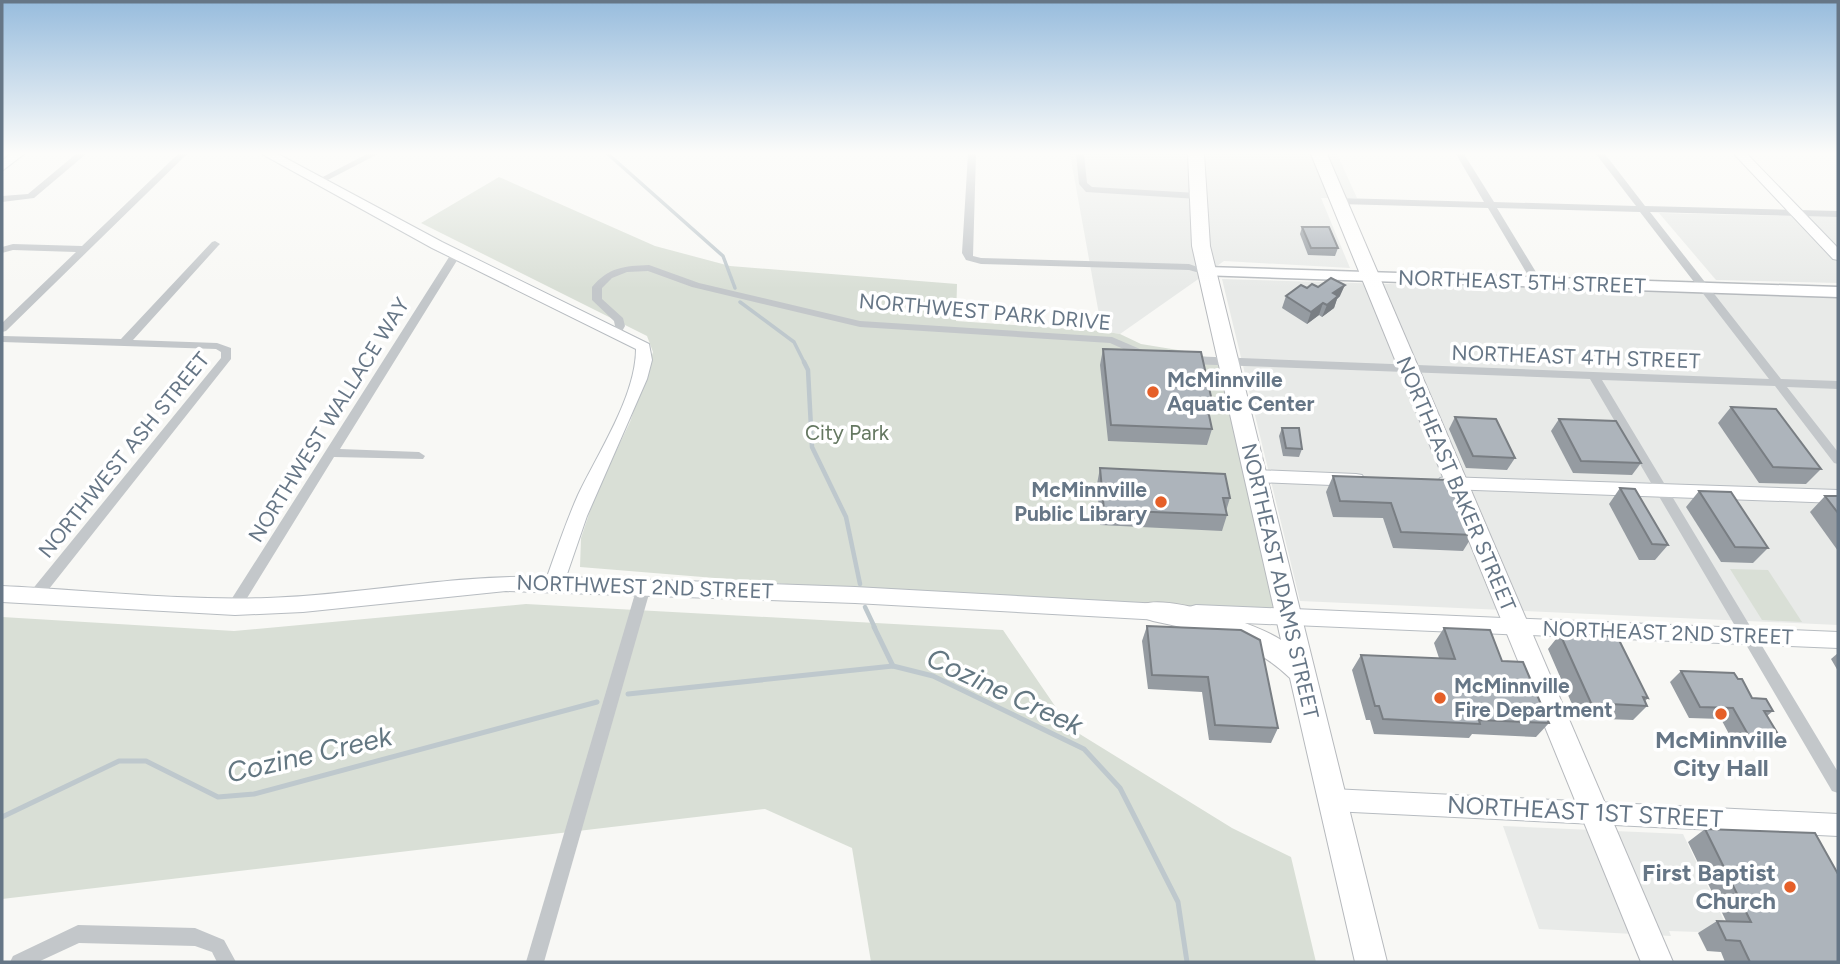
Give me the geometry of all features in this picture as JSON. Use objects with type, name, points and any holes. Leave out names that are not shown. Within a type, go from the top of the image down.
[{"type":"highway","name":"NORTHEAST ADAMS STREET","points":[[1199,199],[1198,225],[1207,272],[1371,962]]},
{"type":"highway","name":"NORTHEAST BAKER STREET","points":[[1339,201],[1657,962]]},
{"type":"highway","points":[[1153,611],[1220,625],[1260,638],[1277,647],[1301,671]]},
{"type":"main road","name":"NORTHEAST 5TH STREET","points":[[1207,272],[1838,292]]},
{"type":"street","points":[[2,329],[137,199]]},
{"type":"street","points":[[353,199],[456,254],[644,347],[646,354],[642,369],[619,431],[584,501],[554,584]]},
{"type":"street","points":[[970,199],[969,258],[981,261],[1189,267],[1207,272]]},
{"type":"street","points":[[1486,199],[1537,282]]},
{"type":"street","points":[[1635,199],[1838,460]]},
{"type":"street","points":[[1783,199],[1838,256]]},
{"type":"street","points":[[1339,201],[1838,214]]},
{"type":"street","points":[[124,343],[215,244]]},
{"type":"street","points":[[2,250],[13,247],[84,250]]},
{"type":"street","name":"NORTHWEST WALLACE WAY","points":[[234,607],[456,254]]},
{"type":"street","name":"NORTHWEST PARK DRIVE","points":[[616,333],[620,326],[619,320],[597,300],[597,287],[617,272],[642,268],[722,291],[860,324],[1112,340],[1145,355],[1161,358]]},
{"type":"street","name":"NORTHWEST ASH STREET","points":[[2,339],[218,346],[227,350],[226,359],[36,595]]},
{"type":"street","points":[[1174,359],[1228,363]]},
{"type":"street","name":"NORTHEAST 4TH STREET","points":[[1228,363],[1838,385]]},
{"type":"street","points":[[1594,376],[1838,786]]},
{"type":"street","points":[[330,453],[419,456]]},
{"type":"street","points":[[1255,476],[1374,481]]},
{"type":"street","points":[[1429,483],[1838,497]]},
{"type":"street","name":"NORTHWEST 2ND STREET","points":[[2,594],[234,607],[298,604],[450,586],[506,583],[855,595],[1288,617]]},
{"type":"street","points":[[535,962],[645,587]]},
{"type":"street","name":"NORTHEAST 2ND STREET","points":[[1288,617],[1838,640]]},
{"type":"street","name":"NORTHEAST 1ST STREET","points":[[1332,800],[1838,825]]},
{"type":"street","points":[[19,962],[78,934],[111,933],[195,937],[218,946],[226,962]]},
{"type":"shaded area","points":[[1078,199],[1321,199],[1350,268],[1224,261],[1120,334],[1102,331]]},
{"type":"shaded area","points":[[1659,213],[1838,217],[1838,283],[1716,280]]},
{"type":"shaded area","points":[[1222,279],[1838,297],[1838,625],[1300,601]]},
{"type":"shaded area","points":[[1503,826],[1683,834],[1730,933],[1669,931],[1671,936],[1539,929]]},
{"type":"green space","name":"City Park","points":[[462,199],[549,199],[655,246],[730,266],[957,284],[956,321],[1102,331],[1120,334],[1141,344],[1184,351],[1228,363],[1288,616],[1057,606],[580,567],[581,538],[596,493],[630,422],[653,352],[647,336],[421,223]]},
{"type":"green space","points":[[1730,569],[1768,570],[1802,622],[1762,620]]},
{"type":"green space","points":[[526,604],[1003,630],[1070,728],[1232,828],[1291,857],[1316,962],[871,962],[852,848],[765,809],[2,899],[2,617],[234,631]]},
{"type":"building","points":[[1302,227],[1329,227],[1338,248],[1311,248]]},
{"type":"building","points":[[1331,278],[1345,285],[1333,293],[1338,296],[1327,305],[1323,303],[1311,312],[1286,296],[1301,285],[1307,288],[1312,284],[1318,287]]},
{"type":"building","name":"McMinnville Aquatic Center","points":[[1103,349],[1201,352],[1212,401],[1206,401],[1212,429],[1111,425]]},
{"type":"building","points":[[1731,407],[1776,409],[1821,469],[1773,467]]},
{"type":"building","points":[[1455,417],[1496,419],[1515,458],[1473,456]]},
{"type":"building","points":[[1559,419],[1616,421],[1641,463],[1581,461]]},
{"type":"building","points":[[1282,428],[1299,428],[1302,449],[1286,448]]},
{"type":"building","points":[[1100,468],[1225,474],[1230,498],[1223,498],[1227,515],[1104,510]]},
{"type":"building","points":[[1333,476],[1450,480],[1473,535],[1401,532],[1391,503],[1340,501]]},
{"type":"building","points":[[1620,488],[1635,489],[1668,545],[1652,544]]},
{"type":"building","points":[[1699,491],[1731,492],[1768,548],[1735,547]]},
{"type":"building","points":[[1825,496],[1838,496],[1838,513]]},
{"type":"building","points":[[1147,626],[1241,630],[1260,640],[1278,728],[1215,725],[1208,677],[1152,675]]},
{"type":"building","name":"McMinnville Fire Department","points":[[1444,628],[1490,630],[1502,661],[1523,662],[1549,723],[1479,720],[1480,724],[1383,719],[1379,706],[1375,706],[1361,655],[1455,659]]},
{"type":"building","points":[[1560,634],[1617,636],[1648,698],[1643,697],[1647,706],[1591,703]]},
{"type":"building","points":[[1681,671],[1734,673],[1738,679],[1742,679],[1752,698],[1766,699],[1773,711],[1764,711],[1781,739],[1750,738],[1733,708],[1700,707]]},
{"type":"building","name":"First Baptist Church","points":[[1705,829],[1815,833],[1838,874],[1838,962],[1750,962],[1740,941],[1726,940],[1717,921],[1751,922]]},
{"type":"waterway","points":[[659,199],[723,256],[735,288]]},
{"type":"waterway","points":[[740,302],[794,342],[808,370],[812,447],[846,517],[860,584]]},
{"type":"waterway","points":[[865,607],[875,628]]},
{"type":"waterway","points":[[874,627],[893,666]]},
{"type":"waterway","name":"Cozine Creek","points":[[628,694],[893,666]]},
{"type":"waterway","name":"Cozine Creek","points":[[893,666],[933,676],[1084,749],[1120,788],[1178,902],[1187,962]]},
{"type":"waterway","name":"Cozine Creek","points":[[2,817],[119,761],[146,761],[218,797],[254,794],[597,702]]},
{"type":"place","name":"McMinnville Aquatic Center","points":[[1153,392]]},
{"type":"place","name":"McMinnville Public Library","points":[[1161,502]]},
{"type":"place","name":"McMinnville Fire Department","points":[[1440,698]]},
{"type":"place","name":"McMinnville City Hall","points":[[1721,714]]},
{"type":"place","name":"First Baptist Church","points":[[1790,887]]}]
